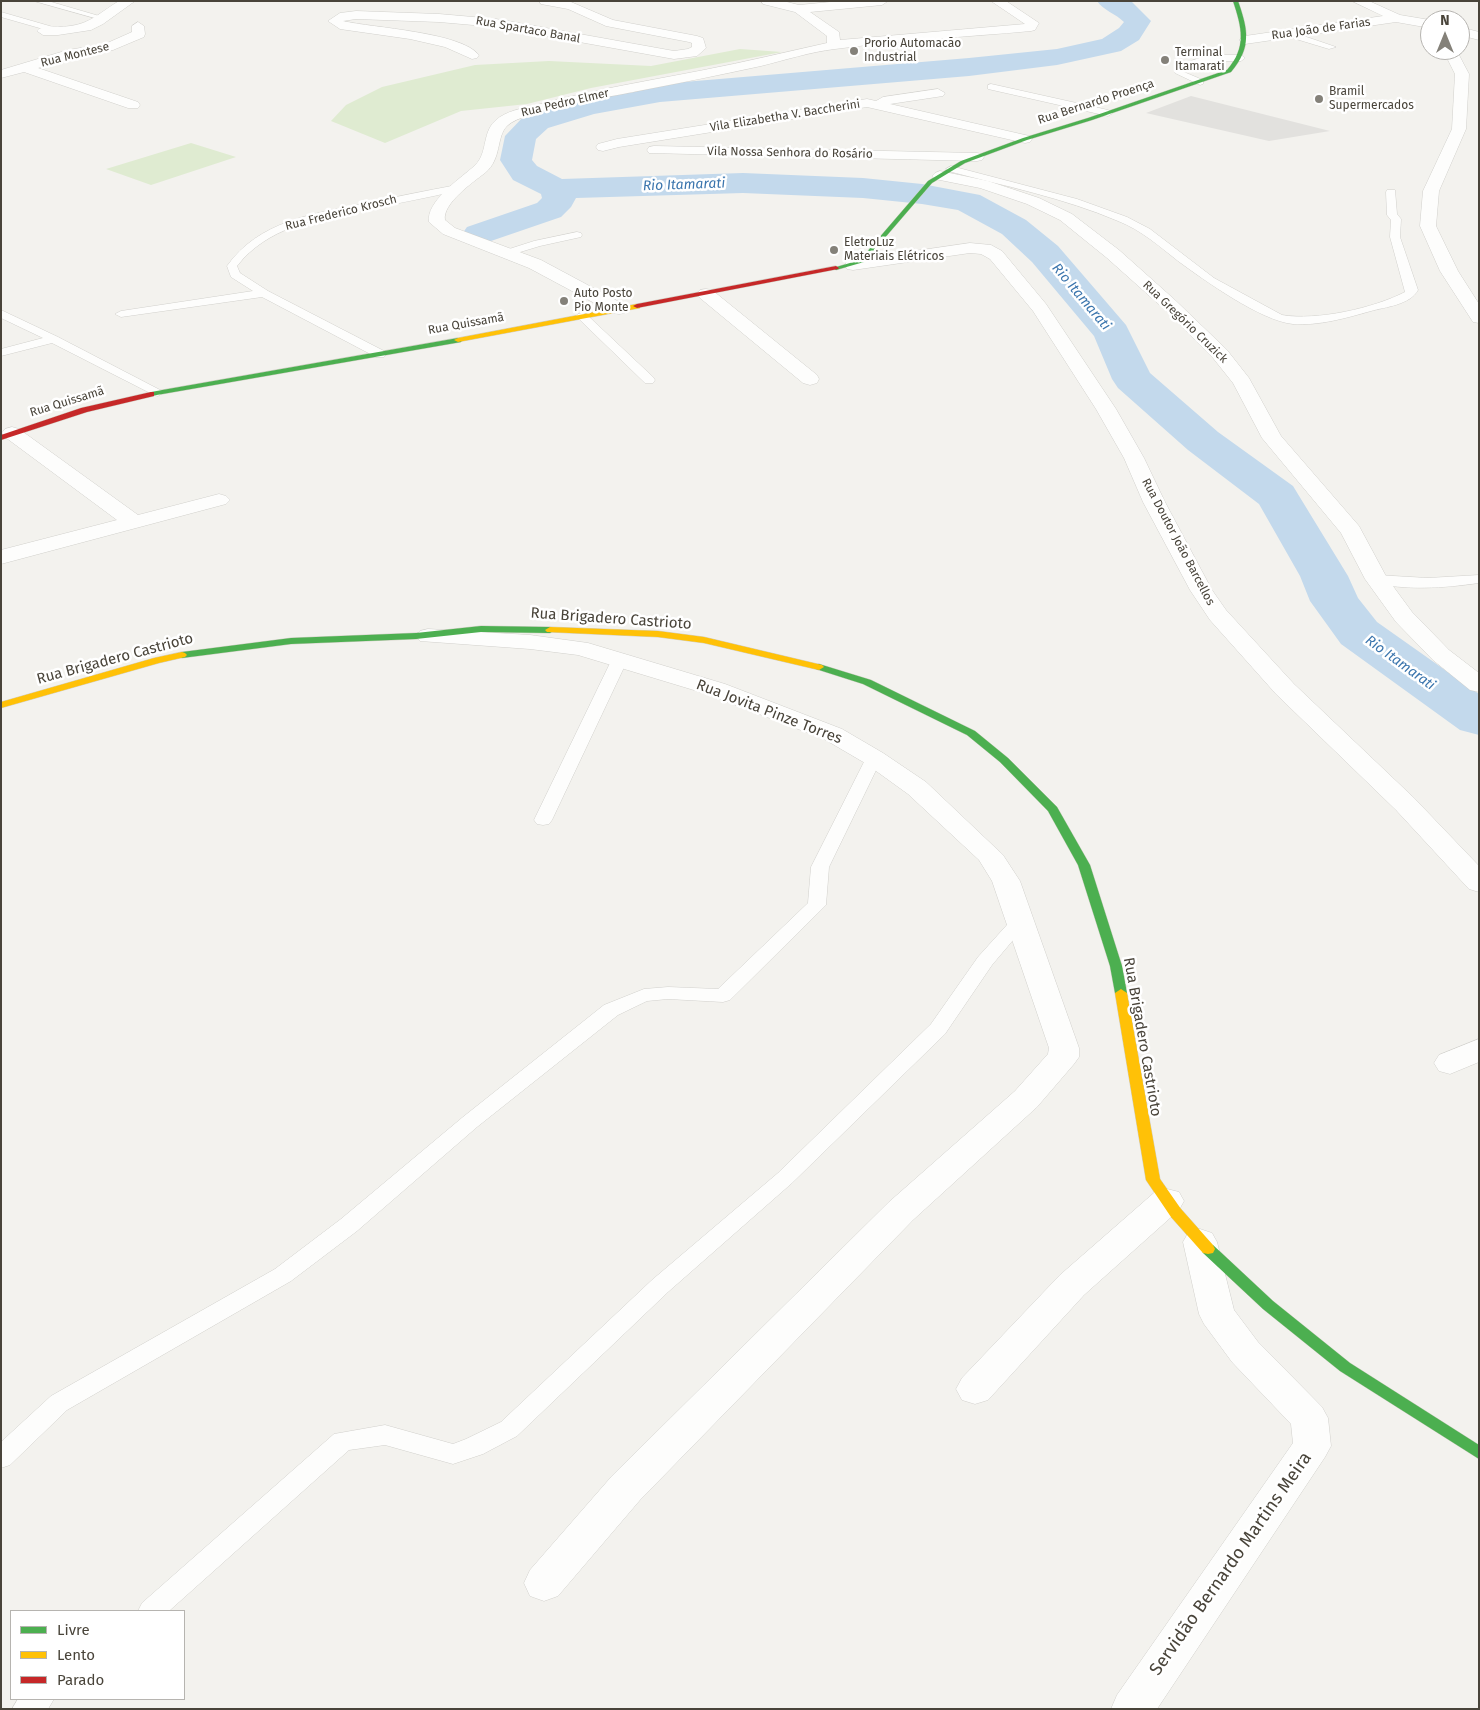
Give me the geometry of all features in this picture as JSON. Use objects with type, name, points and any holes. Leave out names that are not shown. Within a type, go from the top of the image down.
[{"type":"street","points":[[43,31],[57,32],[86,26],[129,1]]},
{"type":"street","name":"Rua Spartaco Banal","points":[[472,55],[469,51],[448,44],[340,26],[334,21],[344,16],[356,14],[459,19],[513,25],[564,36],[637,47],[665,54],[692,53],[699,48],[698,42],[692,38],[610,23],[571,6],[545,1]]},
{"type":"street","points":[[766,1],[799,8],[882,1]]},
{"type":"street","name":"Rua Pedro Elmer","points":[[619,309],[562,277],[449,231],[437,222],[436,215],[440,207],[457,188],[484,166],[491,153],[494,136],[500,124],[515,114],[571,100],[707,74],[833,46],[1031,27],[1033,24],[997,1]]},
{"type":"street","points":[[1235,1],[1244,26],[1245,40],[1241,58]]},
{"type":"street","name":"Rua João de Farias","points":[[1358,1],[1397,18],[1420,22]]},
{"type":"street","points":[[799,8],[834,35],[833,46]]},
{"type":"street","points":[[1397,18],[1420,32]]},
{"type":"street","name":"Rua João de Farias","points":[[1245,40],[1397,18]]},
{"type":"street","name":"Rua Montese","points":[[1,74],[73,53],[118,44],[139,34],[138,26]]},
{"type":"street","name":"Rua Bernardo Proença","points":[[911,202],[940,175],[977,156],[1230,71],[1241,58]]},
{"type":"street","points":[[1455,60],[1462,74],[1459,129],[1431,191],[1428,226],[1449,271],[1479,318]]},
{"type":"street","points":[[26,68],[133,105]]},
{"type":"street","points":[[867,103],[938,93]]},
{"type":"street","name":"Vila Elizabetha V. Baccherini","points":[[603,147],[617,143],[867,103],[1025,139]]},
{"type":"street","name":"Vila Nossa Senhora do Rosário","points":[[603,147],[615,149],[977,156]]},
{"type":"street","name":"Rua Gregório Cruzick","points":[[940,175],[983,184],[1033,201],[1066,217],[1113,254],[1169,304],[1220,354],[1236,375],[1272,438],[1351,531],[1376,578],[1404,617],[1441,656],[1479,685]]},
{"type":"street","name":"Rua Quissamã","points":[[7,436],[84,410],[158,392],[380,354],[853,265],[869,255],[911,202]]},
{"type":"street","name":"Rua Doutor João Barcellos","points":[[853,265],[970,248],[985,249],[996,255],[1040,308],[1106,409],[1134,458],[1154,502],[1201,590],[1218,615],[1285,689],[1405,804],[1479,883]]},
{"type":"street","points":[[706,294],[810,379]]},
{"type":"street","points":[[7,436],[134,522]]},
{"type":"street","points":[[1,557],[219,500]]},
{"type":"street","name":"Rua Brigadero Castrioto","points":[[1,705],[183,654],[291,641],[416,636],[481,629],[525,628],[640,633],[704,640],[820,666],[867,682],[970,733],[1004,760],[1053,809],[1084,865],[1116,966],[1153,1180],[1167,1201],[1200,1242],[1268,1305],[1345,1367],[1479,1453]]},
{"type":"street","name":"Rua Jovita Pinze Torres","points":[[416,636],[530,642],[580,648],[716,689],[833,734],[874,758],[917,788],[990,855],[1006,881],[1021,920],[1038,976],[1062,1039],[1063,1057],[1026,1099],[901,1211],[626,1488],[544,1583]]},
{"type":"street","points":[[1450,1063],[1479,1049]]},
{"type":"street","points":[[975,1389],[1072,1285],[1167,1201]]},
{"type":"street","name":"Servidão Bernardo Martins Meira","points":[[1132,1709],[1312,1446],[1309,1418],[1245,1352],[1217,1314],[1200,1242]]},
{"type":"lane","points":[[38,1],[102,18]]},
{"type":"lane","points":[[1,14],[57,32]]},
{"type":"lane","points":[[1289,34],[1332,47]]},
{"type":"lane","points":[[1200,82],[1179,73],[1180,68],[1208,58],[1241,58]]},
{"type":"lane","points":[[991,87],[1108,113]]},
{"type":"lane","points":[[940,175],[1074,201],[1123,219],[1146,231],[1210,280],[1279,318],[1290,321],[1314,321],[1398,300],[1410,294],[1412,290],[1395,237],[1396,219],[1392,215],[1391,192]]},
{"type":"lane","name":"Rua Frederico Krosch","points":[[380,354],[264,293],[235,274],[232,266],[249,247],[283,226],[321,215],[457,188]]},
{"type":"lane","points":[[507,253],[538,243],[577,235]]},
{"type":"lane","points":[[122,314],[264,293]]},
{"type":"lane","points":[[1,312],[158,392]]},
{"type":"lane","points":[[582,316],[649,380]]},
{"type":"lane","points":[[1,353],[54,339]]},
{"type":"lane","points":[[1376,578],[1430,584],[1456,583],[1479,578]]},
{"type":"lane","points":[[542,820],[620,659]]},
{"type":"lane","points":[[1,1458],[59,1402],[283,1275],[349,1226],[470,1122],[611,1010],[644,995],[668,993],[723,996],[817,906],[820,867],[874,758]]},
{"type":"lane","points":[[152,1610],[343,1441],[385,1435],[453,1454],[509,1429],[660,1286],[785,1178],[938,1029],[985,961],[1021,920]]},
{"type":"lane","points":[[26,1709],[39,1700]]},
{"type":"green space","points":[[740,49],[782,52],[591,88],[527,104],[461,111],[385,143],[331,121],[346,105],[382,87],[475,65],[549,61],[651,66]]},
{"type":"green space","points":[[191,143],[236,157],[151,185],[106,169]]},
{"type":"shaded area","points":[[1191,96],[1330,131],[1269,141],[1146,113]]},
{"type":"waterway","name":"Rio Itamarati","points":[[557,189],[525,173],[516,160],[521,136],[537,121],[590,106],[660,93],[969,67],[1057,57],[1111,45],[1129,34],[1138,21],[1124,8],[1110,1]]},
{"type":"waterway","name":"Rio Itamarati","points":[[557,189],[743,183],[863,188],[922,194],[968,202],[1014,227],[1045,254],[1112,333],[1132,379],[1203,441],[1277,496],[1324,576],[1335,601],[1359,633],[1479,719]]},
{"type":"waterway","name":"Rio Itamarati","points":[[479,234],[549,210],[559,200],[557,189]]},
{"type":"traffic: fast","points":[[836,268],[862,261],[930,182],[963,162],[1025,139],[1090,119],[1229,71],[1241,55],[1244,38],[1235,1]]},
{"type":"traffic: fast","points":[[151,394],[458,340]]},
{"type":"traffic: fast","points":[[182,655],[291,641],[416,636],[481,629],[550,630]]},
{"type":"traffic: fast","points":[[819,667],[867,682],[971,733],[1004,760],[1053,809],[1084,865],[1116,966],[1121,993]]},
{"type":"traffic: fast","points":[[1208,1249],[1268,1305],[1345,1367],[1479,1453]]},
{"type":"traffic: slow","points":[[458,340],[637,306]]},
{"type":"traffic: slow","points":[[550,630],[658,634],[704,640],[819,667]]},
{"type":"traffic: slow","points":[[1,705],[157,660],[182,655]]},
{"type":"traffic: slow","points":[[1121,993],[1153,1180],[1176,1213],[1208,1249]]},
{"type":"traffic: jam","points":[[637,306],[836,268]]},
{"type":"traffic: jam","points":[[1,438],[84,410],[151,394]]},
{"type":"place","name":"Prorio Automacão Industrial","points":[[854,51]]},
{"type":"place","name":"Terminal Itamarati","points":[[1165,60]]},
{"type":"place","name":"Bramil Supermercados","points":[[1319,99]]},
{"type":"place","name":"EletroLuz Materiais Elétricos","points":[[834,250]]},
{"type":"place","name":"Auto Posto Pio Monte","points":[[564,301]]}]
